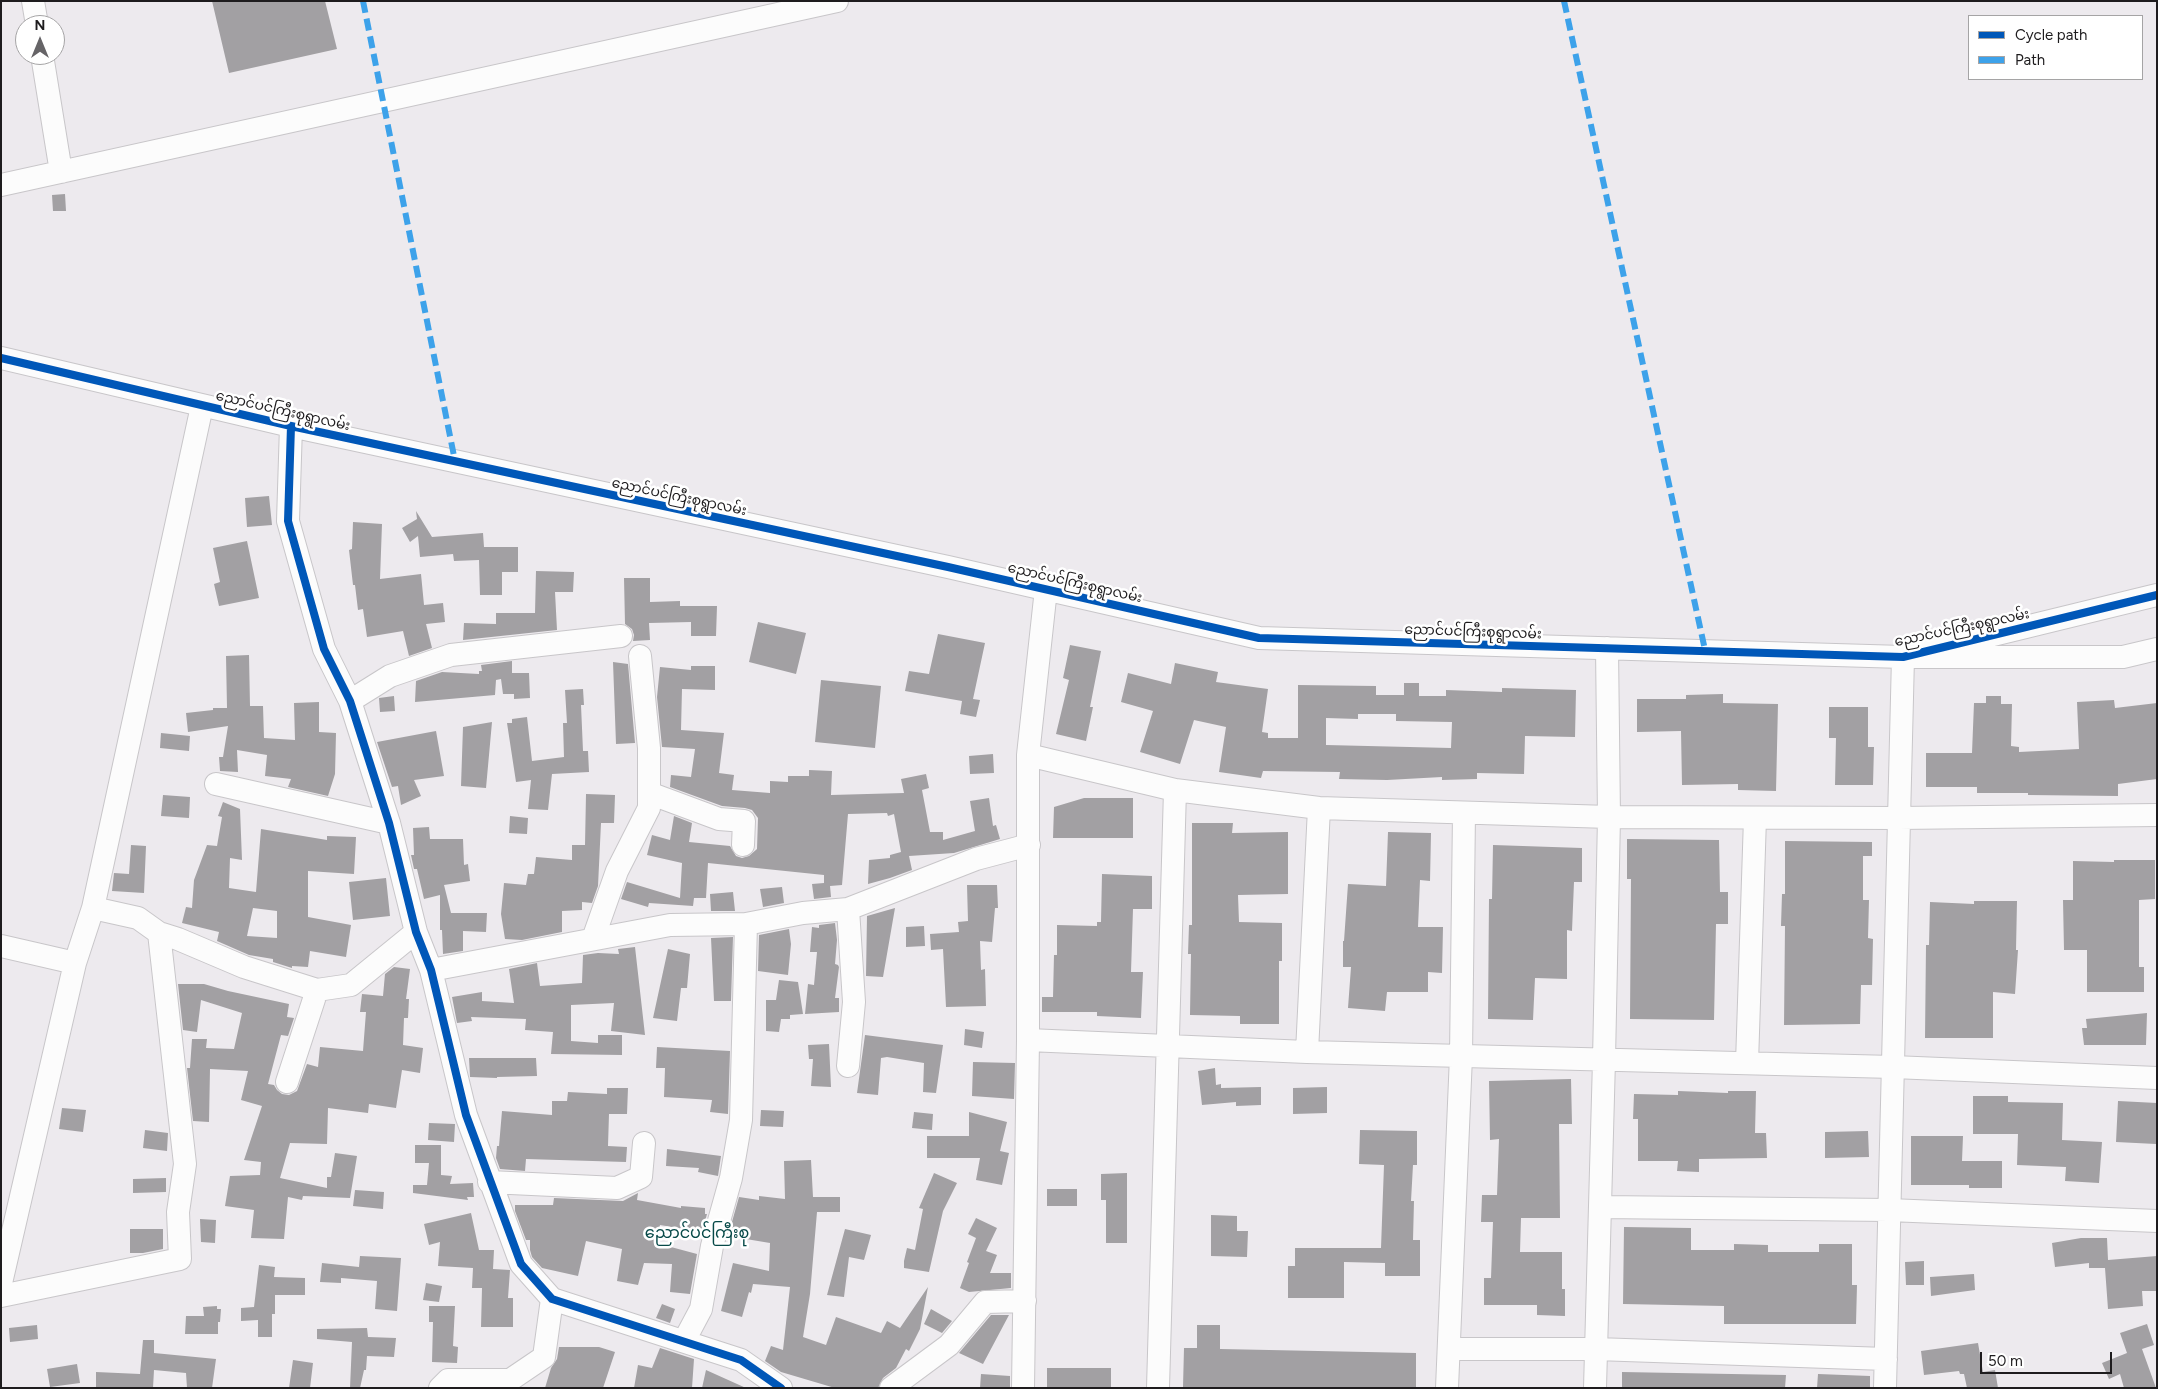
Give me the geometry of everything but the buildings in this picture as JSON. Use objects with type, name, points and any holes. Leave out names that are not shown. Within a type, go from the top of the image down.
[{"type":"street","points":[[33,1],[35,15]]},
{"type":"street","points":[[1,185],[837,1]]},
{"type":"street","points":[[44,65],[61,172]]},
{"type":"street","name":"ညောင်ပင်ကြီးစုရွာလမ်း","points":[[1,358],[291,426],[1046,589],[1259,638],[1903,657],[2157,596]]},
{"type":"street","points":[[1,1283],[75,963],[93,908],[202,406]]},
{"type":"street","points":[[291,426],[288,521],[324,649],[350,701],[389,823],[416,932],[431,970],[466,1115],[489,1182],[521,1264],[552,1299],[741,1360],[781,1388]]},
{"type":"street","points":[[1022,1388],[1028,1040],[1028,755],[1046,589]]},
{"type":"street","points":[[350,701],[390,676],[451,655],[620,636]]},
{"type":"street","points":[[1595,1388],[1609,817],[1608,648]]},
{"type":"street","points":[[1885,1388],[1903,657],[2123,657],[2157,649]]},
{"type":"street","points":[[593,940],[617,871],[649,808],[649,748],[640,656]]},
{"type":"street","points":[[1028,755],[1175,790],[1318,808],[1609,817],[1899,818],[2157,815]]},
{"type":"street","points":[[216,784],[389,823]]},
{"type":"street","points":[[1158,1388],[1175,790]]},
{"type":"street","points":[[649,793],[719,819],[744,821],[744,845]]},
{"type":"street","points":[[1306,1052],[1318,808]]},
{"type":"street","points":[[1447,1388],[1461,1056],[1464,813]]},
{"type":"street","points":[[1747,1064],[1755,818]]},
{"type":"street","points":[[431,970],[670,925],[746,924],[803,913],[848,908],[976,859],[1028,845]]},
{"type":"street","points":[[93,908],[138,918],[159,933],[244,967],[317,990],[351,985],[416,932]]},
{"type":"street","points":[[848,908],[854,1002],[848,1066]]},
{"type":"street","points":[[684,1341],[701,1309],[712,1246],[731,1178],[741,1120],[746,924]]},
{"type":"street","points":[[1,1296],[180,1259],[178,1212],[185,1164],[159,933]]},
{"type":"street","points":[[1,946],[75,963]]},
{"type":"street","points":[[287,1082],[317,990]]},
{"type":"street","points":[[1028,1040],[1306,1052],[1893,1067],[2157,1078]]},
{"type":"street","points":[[489,1182],[617,1188],[641,1177],[644,1143]]},
{"type":"street","points":[[1600,1207],[1889,1210],[2157,1221]]},
{"type":"street","points":[[440,1388],[448,1380],[510,1380],[544,1357],[552,1299]]},
{"type":"street","points":[[892,1388],[949,1345],[985,1302],[1025,1301]]},
{"type":"street","points":[[1449,1350],[1596,1350],[1886,1359]]},
{"type":"marked path","points":[[363,1],[455,461]]},
{"type":"marked path","points":[[1564,1],[1705,650]]},
{"type":"cycle path","points":[[1,358],[291,426],[948,567],[1259,638],[1903,657],[2157,595]]},
{"type":"cycle path","points":[[291,426],[288,521],[324,649],[350,701],[389,823],[416,932],[431,970],[466,1115],[521,1264],[552,1299],[741,1360],[781,1388]]},
{"type":"district","name":"ညောင်ပင်ကြီးစု","points":[[697,1233]]}]
